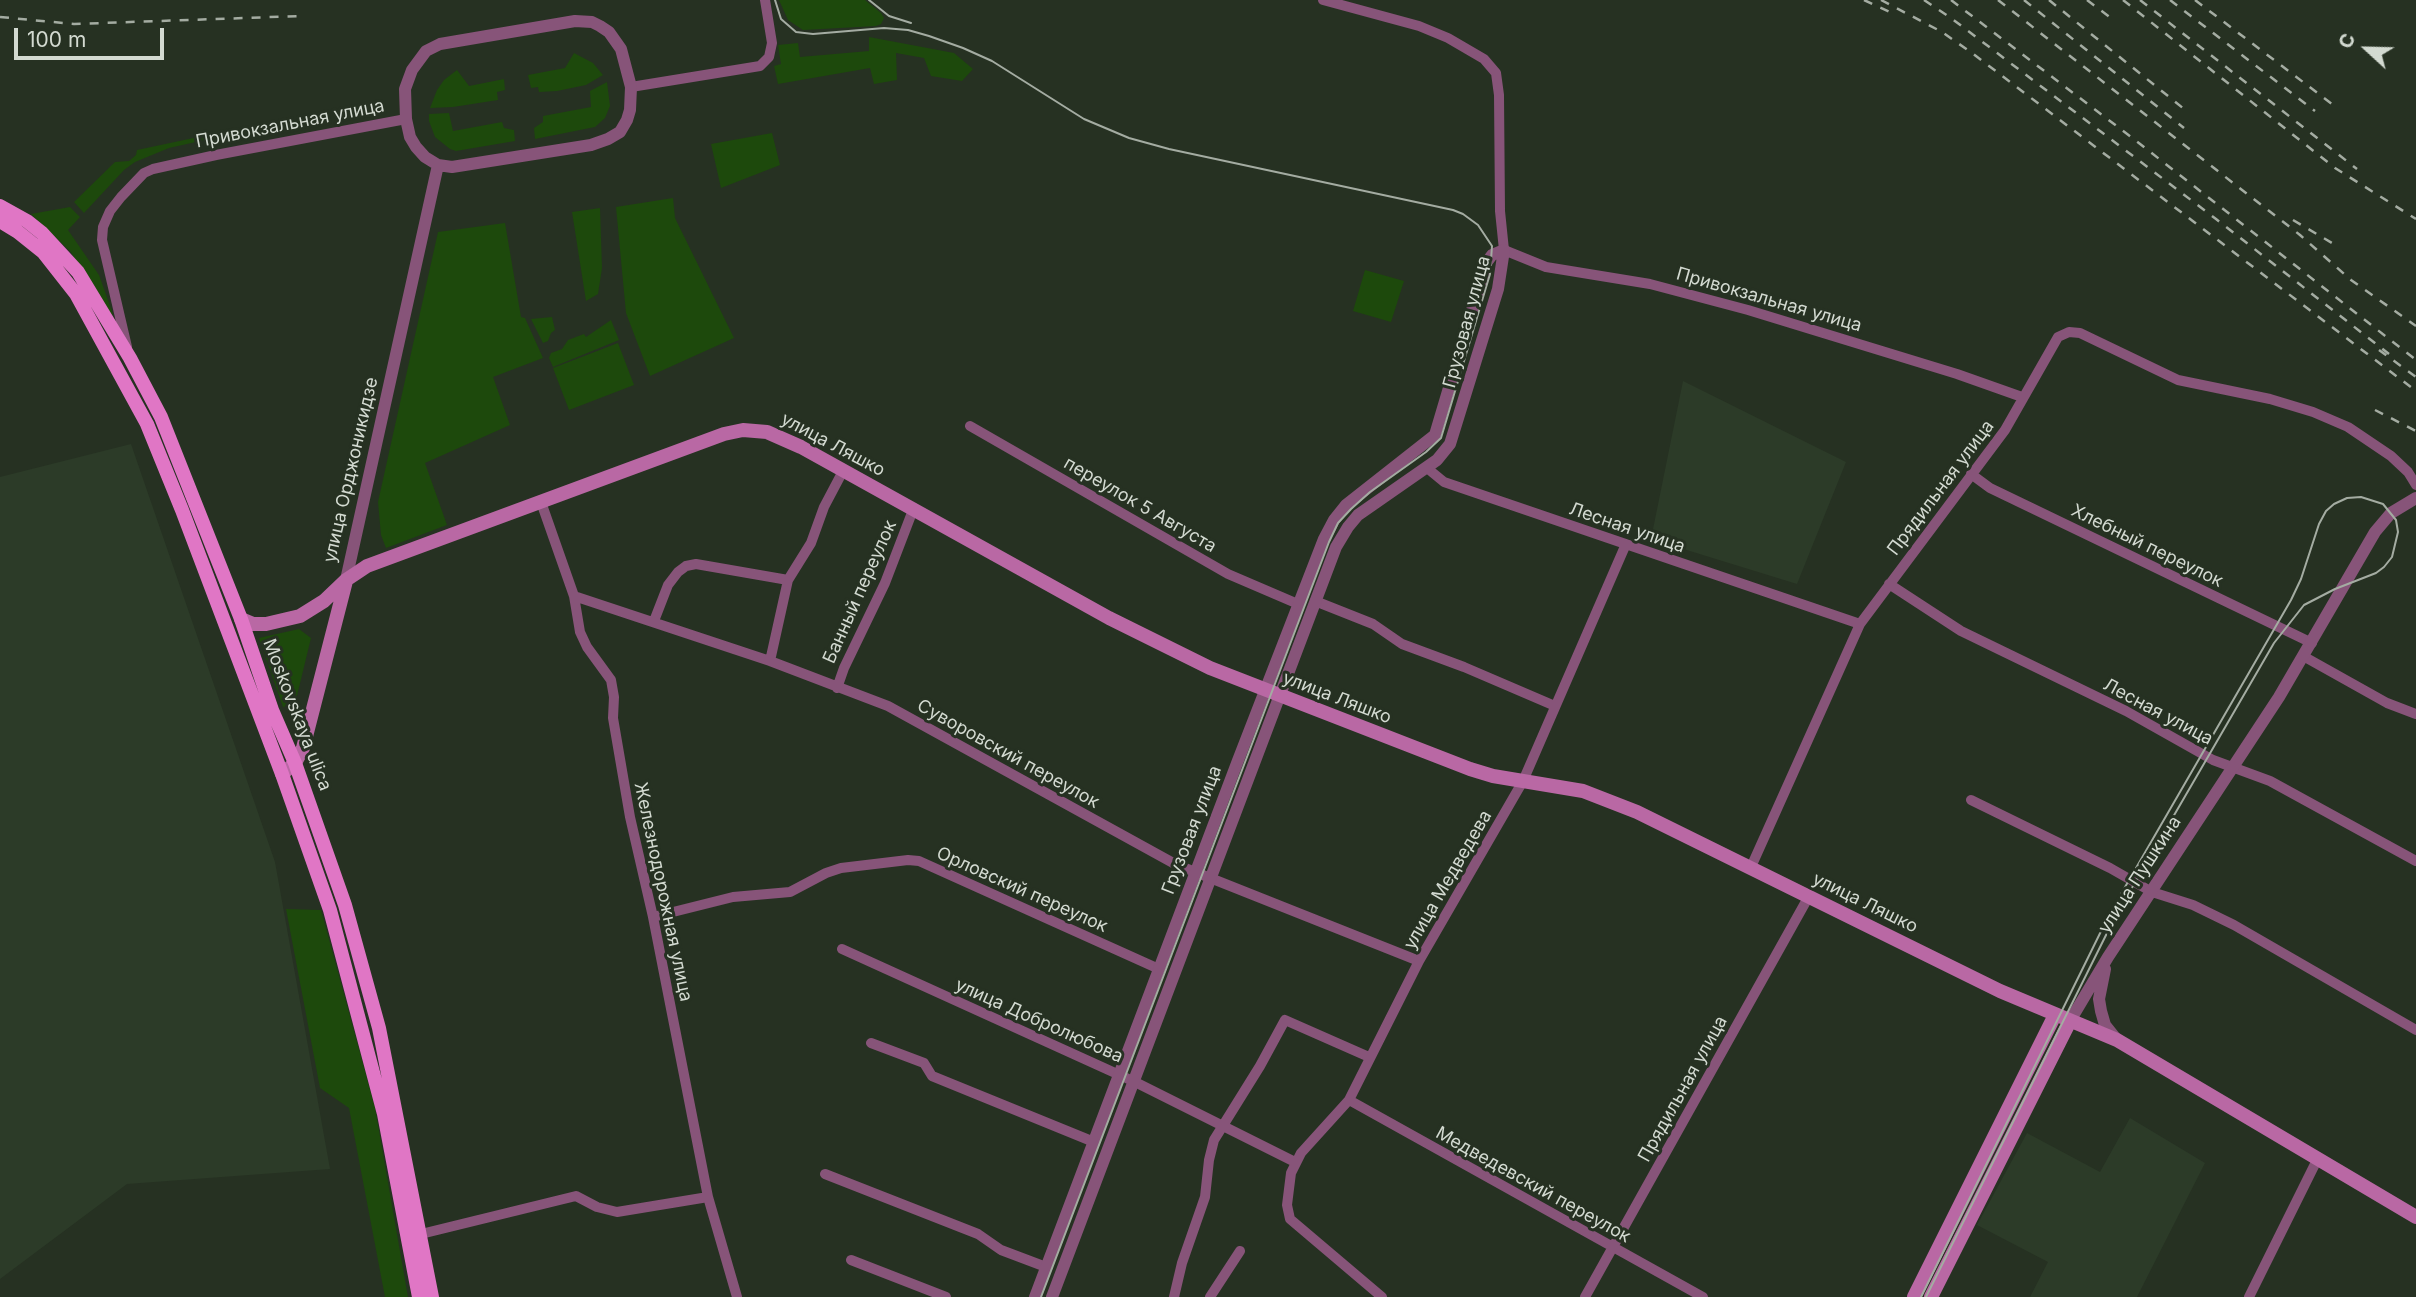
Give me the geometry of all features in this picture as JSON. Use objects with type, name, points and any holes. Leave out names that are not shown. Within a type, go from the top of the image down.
[{"type":"main road","name":"Moskovskaya ulica","points":[[0,206],[27,220],[67,259],[88,287],[130,358],[161,417],[241,619],[345,905],[379,1028],[432,1297]]},
{"type":"main road","name":"Moskovskaya ulica","points":[[0,221],[31,241],[66,279],[147,424],[282,774],[330,910],[384,1114],[419,1297]]},
{"type":"main road","name":"улица Ляшко","points":[[241,619],[253,624],[266,624],[300,616],[324,601],[346,580],[367,566],[724,434],[743,430],[767,432],[785,439],[1173,651],[1264,691],[1470,769],[1493,776],[1583,792],[1611,801],[1751,867],[2000,991],[2117,1041],[2416,1217]]},
{"type":"main road","name":"улица Орджоникидзе","points":[[295,764],[303,748],[346,580]]},
{"type":"main road","points":[[282,774],[295,764]]},
{"type":"main road","points":[[1914,1297],[2054,1015]]},
{"type":"main road","name":"улица Пушкина","points":[[1931,1297],[2070,1021]]},
{"type":"street","points":[[631,87],[760,66],[769,57],[772,43],[765,0]]},
{"type":"street","points":[[1323,0],[1419,26],[1448,38],[1484,59],[1496,73],[1499,95],[1500,211],[1504,250]]},
{"type":"street","points":[[406,119],[405,89],[412,70],[426,51],[440,44],[575,21],[592,22],[615,40],[621,49],[631,87],[628,120],[620,132],[591,145],[452,167],[438,165]]},
{"type":"street","name":"Привокзальная улица","points":[[130,358],[102,240],[103,227],[110,211],[144,173],[216,155],[406,119],[410,137],[416,147],[438,165]]},
{"type":"street","name":"улица Орджоникидзе","points":[[346,580],[438,165]]},
{"type":"street","name":"Привокзальная улица","points":[[1504,250],[1546,267],[1650,284],[1774,318],[2022,397]]},
{"type":"street","name":"Грузовая улица","points":[[1052,1297],[1336,547],[1348,527],[1379,500],[1445,453],[1455,433],[1497,289],[1504,250]]},
{"type":"street","name":"Грузовая улица","points":[[1035,1297],[1324,539],[1339,512],[1364,489],[1435,435],[1486,264],[1492,255],[1504,250]]},
{"type":"street","name":"Прядильная улица","points":[[1751,867],[1860,624],[2005,430],[2058,337],[2069,332],[2080,332],[2178,380],[2270,399],[2312,412],[2348,427],[2391,456],[2408,472],[2416,485]]},
{"type":"street","name":"переулок 5 Августа","points":[[970,426],[1228,574],[1298,604]]},
{"type":"street","name":"Лесная улица","points":[[1427,468],[1444,482],[1860,624]]},
{"type":"street","points":[[770,661],[788,580],[811,543],[824,507],[843,471]]},
{"type":"street","name":"Хлебный переулок","points":[[1971,474],[1990,488],[2312,643]]},
{"type":"street","name":"улица Пушкина","points":[[2070,1021],[2108,957],[2312,643],[2375,532],[2391,513],[2416,498]]},
{"type":"street","name":"Железнодорожная улица","points":[[541,502],[574,596],[580,632],[587,647],[611,680],[614,697],[613,718],[628,805],[708,1197],[737,1297]]},
{"type":"street","name":"Банный переулок","points":[[836,688],[885,583],[913,510]]},
{"type":"street","name":"улица Медведева","points":[[1295,1162],[1349,1100],[1419,961],[1523,781],[1626,544]]},
{"type":"street","points":[[654,621],[668,585],[678,572],[687,566],[696,564],[788,580]]},
{"type":"street","name":"Лесная улица","points":[[1889,584],[1961,631],[2126,711],[2213,760],[2270,781],[2416,861]]},
{"type":"street","name":"Суворовский переулок","points":[[574,596],[770,661],[888,706],[1195,873],[1419,961]]},
{"type":"street","points":[[1315,601],[1373,624],[1402,644],[1555,706]]},
{"type":"street","points":[[2303,656],[2388,703],[2416,714]]},
{"type":"street","points":[[1971,800],[2110,868],[2152,892],[2193,905],[2234,925],[2416,1030]]},
{"type":"street","name":"Орловский переулок","points":[[653,917],[733,897],[790,891],[841,868],[919,861],[1159,969]]},
{"type":"street","name":"Прядильная улица","points":[[1585,1297],[1809,896]]},
{"type":"street","name":"улица Добролюбова","points":[[842,949],[1120,1074],[1295,1162]]},
{"type":"street","points":[[2108,957],[2099,999],[2105,1025],[2117,1041]]},
{"type":"street","points":[[1174,1297],[1182,1263],[1205,1197],[1210,1150],[1285,1020],[1369,1057]]},
{"type":"street","points":[[871,1043],[924,1063],[932,1076],[1094,1142]]},
{"type":"street","name":"Медведевский переулок","points":[[1349,1100],[1703,1297]]},
{"type":"street","points":[[2249,1297],[2317,1160]]},
{"type":"street","points":[[1295,1162],[1287,1205],[1290,1219],[1382,1297]]},
{"type":"street","points":[[825,1174],[978,1234],[1001,1250],[1046,1267]]},
{"type":"street","points":[[421,1234],[576,1196],[597,1208],[618,1212],[708,1197]]},
{"type":"street","points":[[1210,1297],[1240,1251]]},
{"type":"street","points":[[851,1260],[946,1297]]},
{"type":"shaded area","points":[[1683,381],[1846,462],[1797,584],[1651,539]]},
{"type":"shaded area","points":[[131,444],[275,862],[330,1169],[127,1184],[0,1279],[0,477]]},
{"type":"shaded area","points":[[2130,1118],[2205,1163],[2137,1297],[2030,1297],[2048,1262],[1977,1225],[2027,1133],[2100,1172]]},
{"type":"green space","points":[[779,0],[865,0],[884,18],[881,24],[876,26],[803,30],[788,20]]},
{"type":"green space","points":[[869,37],[954,53],[973,69],[962,81],[931,76],[924,58],[896,53],[897,80],[874,84],[870,68],[778,84],[774,66],[781,64],[778,45],[798,43],[800,57],[869,51]]},
{"type":"green space","points":[[574,53],[593,63],[603,75],[586,85],[557,91],[539,92],[538,87],[531,88],[528,75],[565,68]]},
{"type":"green space","points":[[457,70],[469,86],[504,79],[505,90],[497,92],[498,100],[430,108],[444,80]]},
{"type":"green space","points":[[607,82],[610,106],[605,118],[595,127],[535,139],[534,128],[543,122],[543,116],[591,107],[590,91]]},
{"type":"green space","points":[[449,113],[453,131],[502,122],[504,128],[514,130],[515,141],[456,151],[450,149],[435,137],[429,121],[429,114]]},
{"type":"green space","points":[[236,129],[236,133],[169,148],[135,162],[124,170],[84,213],[74,202],[115,162],[129,161],[136,155],[137,150]]},
{"type":"green space","points":[[772,133],[780,165],[721,188],[711,144]]},
{"type":"green space","points":[[673,198],[675,218],[734,338],[650,376],[626,313],[616,207]]},
{"type":"green space","points":[[70,207],[80,217],[68,230],[99,275],[113,314],[109,316],[90,280],[70,251],[31,214]]},
{"type":"green space","points":[[600,208],[602,268],[598,294],[586,301],[572,212]]},
{"type":"green space","points":[[505,223],[521,317],[525,318],[543,358],[493,377],[510,425],[425,463],[447,525],[386,548],[381,535],[378,502],[438,232]]},
{"type":"green space","points":[[1365,270],[1404,281],[1391,322],[1353,311]]},
{"type":"green space","points":[[552,317],[555,330],[548,341],[543,343],[531,319]]},
{"type":"green space","points":[[611,320],[619,340],[553,367],[549,358],[551,353],[562,349],[568,340],[584,334],[586,337]]},
{"type":"green space","points":[[618,343],[634,385],[569,410],[553,368]]},
{"type":"green space","points":[[299,629],[311,638],[295,704],[283,707],[259,638]]},
{"type":"green space","points":[[286,909],[321,910],[375,1108],[408,1297],[385,1297],[349,1108],[320,1088]]},
{"type":"tram line","points":[[775,0],[781,19],[796,32],[813,34],[884,28],[908,30],[929,36],[992,61],[1084,119],[1129,138],[1453,210],[1478,225],[1492,246],[1490,274],[1441,438],[1351,509],[1338,523],[1329,542],[1041,1297]]},
{"type":"tram line","points":[[869,0],[889,16],[911,23]]},
{"type":"tram line","points":[[1921,1297],[2110,913],[2291,600],[2326,511],[2347,498],[2361,497],[2383,504],[2396,520],[2398,532],[2392,557],[2376,573],[2304,605],[2274,643],[2115,917],[1926,1297]]},
{"type":"railway","points":[[1864,0],[1890,12]]},
{"type":"railway","points":[[1881,0],[1942,32],[1972,53],[2416,391]]},
{"type":"railway","points":[[1924,0],[2216,219],[2389,354]]},
{"type":"railway","points":[[1951,0],[2416,360]]},
{"type":"railway","points":[[1998,0],[2300,235],[2351,280],[2416,326]]},
{"type":"railway","points":[[2024,0],[2184,128]]},
{"type":"railway","points":[[2049,0],[2189,113]]},
{"type":"railway","points":[[2087,0],[2115,21]]},
{"type":"railway","points":[[2123,0],[2335,168],[2416,219]]},
{"type":"railway","points":[[2140,0],[2357,169]]},
{"type":"railway","points":[[2170,0],[2315,111]]},
{"type":"railway","points":[[2195,0],[2332,104]]},
{"type":"railway","points":[[0,17],[74,24],[301,16]]},
{"type":"railway","points":[[2293,220],[2332,243]]},
{"type":"railway","points":[[2379,350],[2416,377]]},
{"type":"railway","points":[[2375,410],[2416,431]]}]
